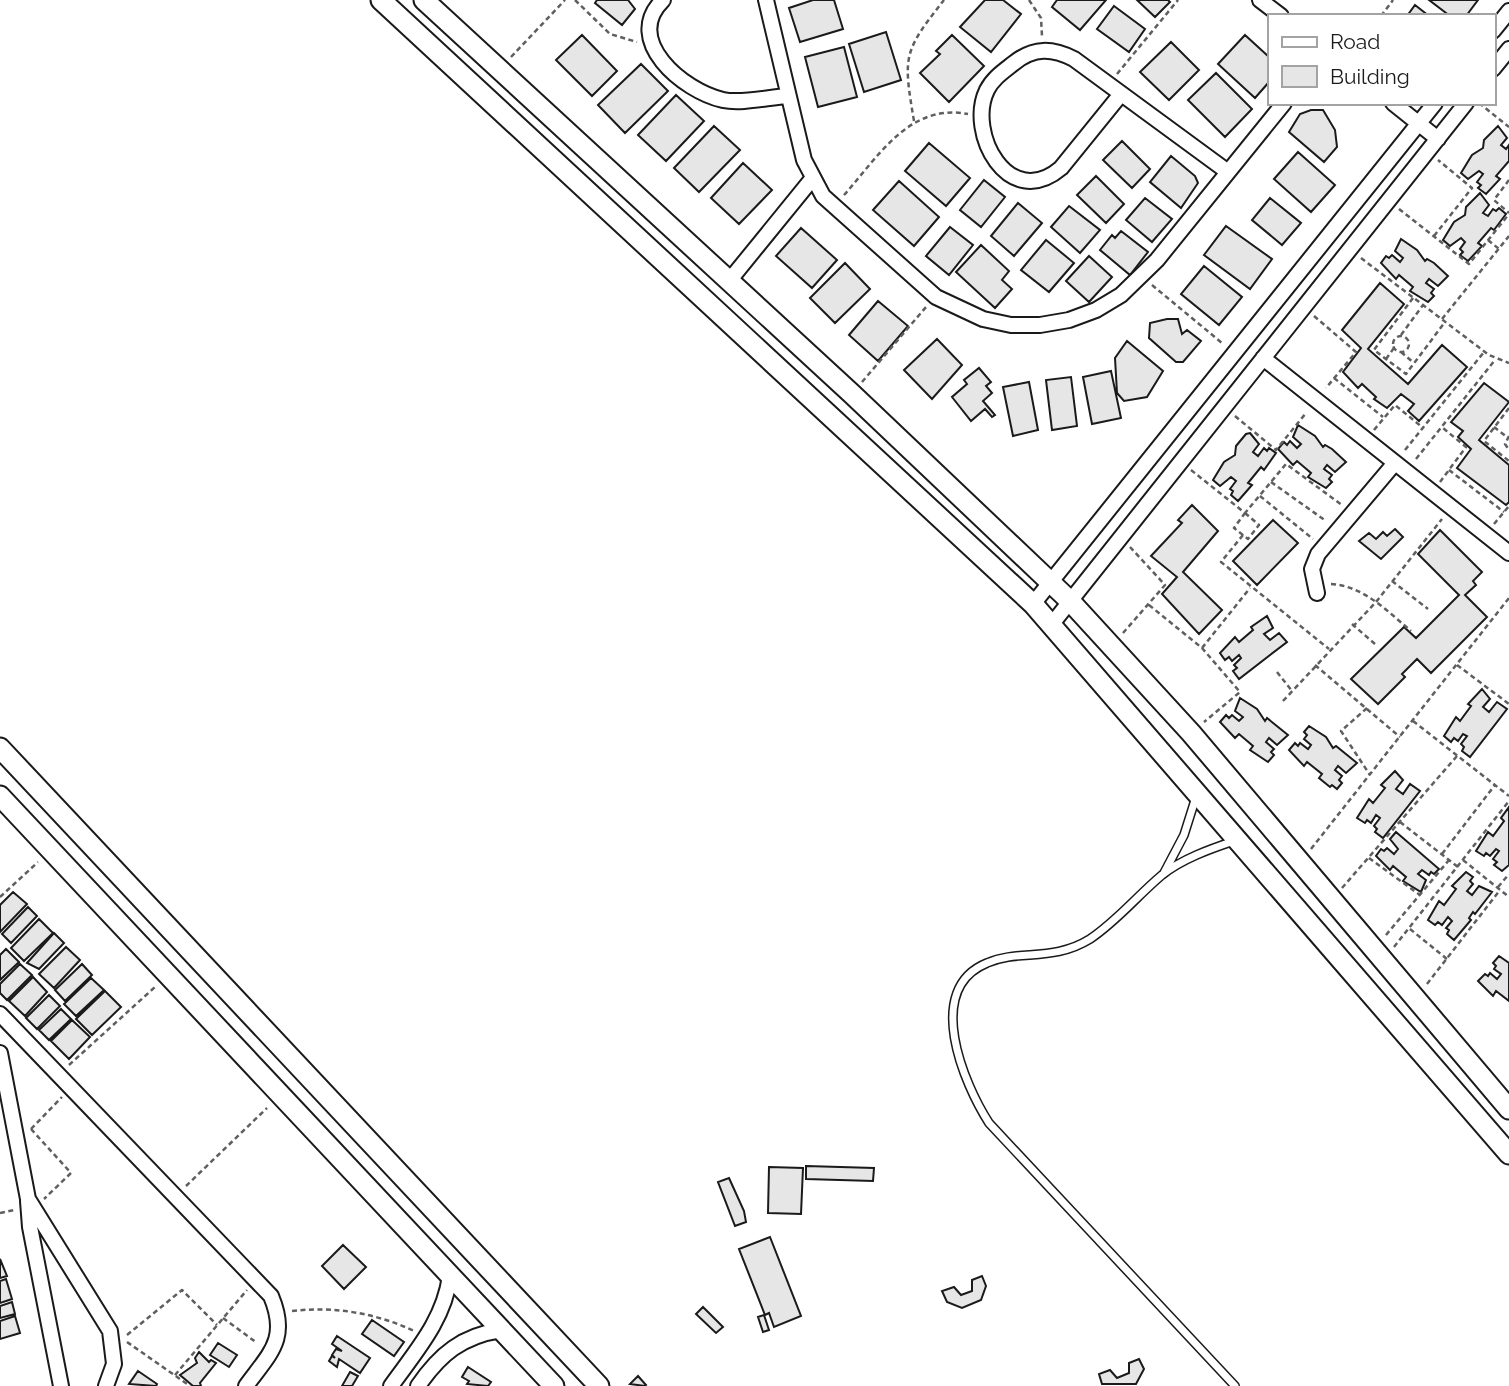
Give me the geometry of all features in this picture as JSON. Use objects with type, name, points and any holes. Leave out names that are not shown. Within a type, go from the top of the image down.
[{"type":"street","points":[[381,0],[1033,604],[1509,1154]]},
{"type":"street","points":[[424,0],[852,394],[1070,601],[1191,733],[1508,1107]]},
{"type":"street","points":[[663,0],[650,17],[649,40],[659,58],[704,93],[725,101],[789,96]]},
{"type":"street","points":[[766,0],[804,160],[812,179],[833,208],[936,297],[983,319],[1012,325],[1040,325],[1069,320],[1096,310],[1121,295],[1143,276],[1282,105]]},
{"type":"street","points":[[1260,0],[1278,14]]},
{"type":"street","points":[[1495,28],[1509,11]]},
{"type":"street","points":[[1495,66],[1509,49]]},
{"type":"street","points":[[1121,94],[1061,168],[1049,178],[1034,182],[1020,181],[999,167],[981,120],[982,103],[988,88],[1023,56],[1040,50],[1066,55],[1108,84],[1228,172]]},
{"type":"street","points":[[1396,105],[1438,139]]},
{"type":"street","points":[[1033,604],[1433,105]]},
{"type":"street","points":[[1052,624],[1464,105]]},
{"type":"street","points":[[729,281],[812,179]]},
{"type":"street","points":[[1263,358],[1509,553]]},
{"type":"street","points":[[1315,589],[1312,569],[1324,548],[1353,513],[1400,468]]},
{"type":"street","points":[[0,748],[598,1386]]},
{"type":"street","points":[[0,785],[13,773],[15,764]]},
{"type":"street","points":[[19,816],[26,800],[42,793]]},
{"type":"street","points":[[0,796],[554,1386]]},
{"type":"street","points":[[0,1014],[177,1195],[271,1296],[278,1312],[278,1341],[246,1386]]},
{"type":"street","points":[[0,1053],[31,1204],[30,1227],[61,1386]]},
{"type":"street","points":[[31,1204],[110,1331],[114,1364],[106,1386]]},
{"type":"street","points":[[391,1386],[443,1308],[450,1276]]},
{"type":"street","points":[[418,1386],[447,1350],[479,1333],[501,1330]]},
{"type":"street","points":[[426,1336],[447,1350]]},
{"type":"lane","points":[[1164,873],[1184,835],[1197,793]]},
{"type":"lane","points":[[1235,1386],[996,1132],[966,1084],[955,1041],[955,1002],[958,989],[975,969],[1000,959],[1063,951],[1087,941],[1108,926],[1164,873],[1199,854],[1237,840]]},
{"type":"path","points":[[499,69],[565,0]]},
{"type":"path","points":[[575,0],[619,39],[649,40]]},
{"type":"path","points":[[914,121],[906,73],[909,50],[944,0]]},
{"type":"path","points":[[1029,0],[1041,18],[1043,34],[1040,50]]},
{"type":"path","points":[[1108,84],[1178,0]]},
{"type":"path","points":[[1482,105],[1509,127]]},
{"type":"path","points":[[833,208],[914,121],[940,111],[968,114],[981,120]]},
{"type":"path","points":[[1427,152],[1472,188],[1434,237]]},
{"type":"path","points":[[1388,201],[1469,264],[1509,213],[1494,200],[1509,180]]},
{"type":"path","points":[[1413,298],[1374,350],[1406,374],[1443,320],[1509,236]]},
{"type":"path","points":[[1488,240],[1499,248]]},
{"type":"path","points":[[1350,249],[1484,351],[1509,363]]},
{"type":"path","points":[[1143,276],[1236,354]]},
{"type":"path","points":[[852,394],[936,297]]},
{"type":"path","points":[[1395,338],[1401,335],[1423,305]]},
{"type":"path","points":[[1224,407],[1276,450],[1356,352],[1303,308]]},
{"type":"path","points":[[1387,332],[1395,338]]},
{"type":"path","points":[[1401,335],[1408,338],[1409,345],[1401,352]]},
{"type":"path","points":[[1386,359],[1394,348],[1395,338]]},
{"type":"path","points":[[1394,348],[1414,363]]},
{"type":"path","points":[[1400,468],[1423,427],[1484,351]]},
{"type":"path","points":[[1400,468],[1442,427],[1496,359]]},
{"type":"path","points":[[1334,378],[1384,418]]},
{"type":"path","points":[[1365,440],[1395,405],[1423,427]]},
{"type":"path","points":[[1509,408],[1484,440],[1509,461]]},
{"type":"path","points":[[1432,493],[1466,447],[1442,427]]},
{"type":"path","points":[[1494,427],[1508,437],[1505,444],[1508,450],[1503,456]]},
{"type":"path","points":[[1180,462],[1245,513],[1259,524],[1248,540],[1234,527],[1245,513],[1286,464],[1353,513]]},
{"type":"path","points":[[1449,470],[1504,512]]},
{"type":"path","points":[[1271,482],[1338,531]]},
{"type":"path","points":[[1260,496],[1324,548]]},
{"type":"path","points":[[1486,535],[1509,506]]},
{"type":"path","points":[[1283,701],[1352,624],[1376,602],[1451,508]]},
{"type":"path","points":[[1243,535],[1221,562],[1329,649]]},
{"type":"path","points":[[1110,647],[1165,585],[1121,537]]},
{"type":"path","points":[[1392,581],[1428,609]]},
{"type":"path","points":[[1315,589],[1347,586],[1376,602],[1411,631]]},
{"type":"path","points":[[1202,648],[1251,587]]},
{"type":"path","points":[[1300,862],[1509,598]]},
{"type":"path","points":[[1149,605],[1202,648],[1240,692],[1191,733]]},
{"type":"path","points":[[1352,624],[1375,644]]},
{"type":"path","points":[[1315,665],[1400,737]]},
{"type":"path","points":[[1457,665],[1509,704]]},
{"type":"path","points":[[1277,672],[1292,691]]},
{"type":"path","points":[[1367,708],[1341,730],[1370,775]]},
{"type":"path","points":[[1412,721],[1508,797]]},
{"type":"path","points":[[1331,900],[1457,756]]},
{"type":"path","points":[[1442,854],[1495,785]]},
{"type":"path","points":[[1378,955],[1410,929],[1508,797],[1509,789]]},
{"type":"path","points":[[1400,822],[1458,867]]},
{"type":"path","points":[[0,897],[51,850]]},
{"type":"path","points":[[1369,858],[1420,895]]},
{"type":"path","points":[[1378,955],[1420,895],[1449,860]]},
{"type":"path","points":[[1463,860],[1509,897]]},
{"type":"path","points":[[1416,998],[1509,874]]},
{"type":"path","points":[[1410,929],[1447,959]]},
{"type":"path","points":[[59,1074],[167,975]]},
{"type":"path","points":[[31,1129],[72,1087]]},
{"type":"path","points":[[177,1195],[280,1095]]},
{"type":"path","points":[[10,1108],[71,1173],[31,1204]]},
{"type":"path","points":[[175,1375],[256,1279]]},
{"type":"path","points":[[190,1386],[122,1339],[182,1290],[217,1325]]},
{"type":"path","points":[[278,1312],[308,1309],[369,1314],[426,1336]]},
{"type":"path","points":[[223,1318],[270,1352]]},
{"type":"building","points":[[597,0],[628,0],[635,9],[622,25],[595,3]]},
{"type":"building","points":[[813,0],[834,0],[843,29],[800,42],[789,8]]},
{"type":"building","points":[[985,0],[1003,0],[1021,14],[991,52],[960,27]]},
{"type":"building","points":[[1057,0],[1106,0],[1080,30],[1052,7]]},
{"type":"building","points":[[1137,0],[1168,0],[1170,2],[1155,17]]},
{"type":"building","points":[[1429,0],[1478,0],[1468,14],[1447,14]]},
{"type":"building","points":[[1415,5],[1426,14],[1408,14]]},
{"type":"building","points":[[1114,6],[1145,29],[1129,52],[1097,29]]},
{"type":"building","points":[[886,32],[901,80],[864,92],[849,44]]},
{"type":"building","points":[[582,35],[617,71],[592,96],[556,60]]},
{"type":"building","points":[[952,35],[984,66],[949,102],[920,73],[940,54],[936,51]]},
{"type":"building","points":[[1245,35],[1268,56],[1268,83],[1255,98],[1218,64]]},
{"type":"building","points":[[1171,42],[1199,70],[1169,100],[1140,72]]},
{"type":"building","points":[[844,47],[857,97],[818,107],[805,57]]},
{"type":"building","points":[[641,64],[668,91],[625,133],[598,105]]},
{"type":"building","points":[[1216,73],[1252,109],[1225,137],[1188,100]]},
{"type":"building","points":[[676,95],[704,121],[666,161],[638,135]]},
{"type":"building","points":[[1323,110],[1335,130],[1337,147],[1324,162],[1289,132],[1300,114]]},
{"type":"building","points":[[714,126],[740,150],[699,192],[674,168]]},
{"type":"building","points":[[1498,126],[1507,138],[1501,145],[1506,149],[1509,145],[1509,161],[1496,176],[1500,179],[1486,194],[1478,188],[1481,185],[1477,182],[1483,174],[1479,171],[1468,179],[1461,173],[1472,155],[1483,148],[1484,140]]},
{"type":"building","points":[[1122,141],[1150,169],[1132,188],[1103,160]]},
{"type":"building","points":[[929,143],[970,178],[946,206],[905,171]]},
{"type":"building","points":[[1298,152],[1335,185],[1311,212],[1274,179]]},
{"type":"building","points":[[1171,156],[1195,176],[1198,183],[1181,208],[1150,182]]},
{"type":"building","points":[[743,163],[772,190],[739,224],[711,198]]},
{"type":"building","points":[[1096,176],[1124,204],[1106,223],[1077,195]]},
{"type":"building","points":[[984,180],[1005,197],[981,227],[960,210]]},
{"type":"building","points":[[899,181],[939,217],[914,246],[873,210]]},
{"type":"building","points":[[1480,193],[1489,205],[1483,213],[1488,216],[1493,209],[1496,211],[1499,208],[1506,214],[1494,230],[1491,228],[1478,243],[1482,246],[1468,261],[1460,255],[1463,252],[1460,249],[1465,242],[1461,238],[1450,246],[1443,240],[1454,222],[1465,215],[1466,207]]},
{"type":"building","points":[[1145,198],[1172,219],[1152,242],[1126,220]]},
{"type":"building","points":[[1270,198],[1301,223],[1282,245],[1252,220]]},
{"type":"building","points":[[1018,203],[1042,223],[1014,256],[991,236]]},
{"type":"building","points":[[1069,206],[1100,230],[1080,253],[1051,227]]},
{"type":"building","points":[[1226,226],[1272,259],[1250,289],[1204,255]]},
{"type":"building","points":[[950,227],[973,245],[949,275],[926,256]]},
{"type":"building","points":[[801,228],[837,260],[812,288],[776,256]]},
{"type":"building","points":[[1121,231],[1148,252],[1130,275],[1100,250],[1112,235],[1115,238]]},
{"type":"building","points":[[1401,239],[1417,250],[1425,261],[1427,259],[1434,263],[1448,276],[1438,286],[1429,279],[1426,283],[1434,289],[1431,293],[1434,296],[1428,302],[1410,291],[1413,287],[1399,275],[1396,279],[1381,263],[1386,256],[1389,258],[1392,255],[1400,262],[1403,258],[1395,251]]},
{"type":"building","points":[[1046,240],[1074,263],[1049,292],[1021,270]]},
{"type":"building","points":[[981,245],[1009,271],[1002,280],[1012,289],[995,308],[956,272]]},
{"type":"building","points":[[1089,256],[1112,277],[1089,302],[1066,281]]},
{"type":"building","points":[[845,263],[870,289],[835,323],[810,298]]},
{"type":"building","points":[[1204,266],[1242,297],[1219,325],[1181,294]]},
{"type":"building","points":[[1380,283],[1404,304],[1368,349],[1408,384],[1442,345],[1467,367],[1419,421],[1408,411],[1414,404],[1401,394],[1387,408],[1374,399],[1376,397],[1362,384],[1358,388],[1343,372],[1361,348],[1342,330]]},
{"type":"building","points":[[878,301],[908,326],[878,361],[849,335]]},
{"type":"building","points":[[1178,319],[1182,334],[1187,330],[1201,341],[1183,362],[1176,362],[1149,338],[1150,323]]},
{"type":"building","points":[[937,339],[962,365],[932,399],[904,370]]},
{"type":"building","points":[[1127,341],[1163,371],[1147,397],[1124,401],[1117,393],[1115,358]]},
{"type":"building","points":[[979,368],[991,382],[986,386],[992,393],[983,401],[995,415],[992,417],[985,409],[971,421],[952,397],[967,384],[964,380]]},
{"type":"building","points":[[1111,371],[1121,418],[1092,424],[1083,377]]},
{"type":"building","points":[[1071,377],[1077,426],[1052,430],[1046,380]]},
{"type":"building","points":[[1029,382],[1038,430],[1013,436],[1003,387]]},
{"type":"building","points":[[1484,383],[1509,402],[1479,440],[1509,465],[1509,502],[1506,505],[1457,468],[1471,449],[1458,437],[1463,431],[1451,422]]},
{"type":"building","points":[[1298,425],[1315,436],[1323,447],[1325,445],[1332,449],[1346,462],[1335,472],[1327,465],[1324,469],[1332,475],[1329,479],[1332,482],[1326,488],[1308,477],[1311,473],[1297,461],[1293,465],[1278,449],[1284,442],[1287,445],[1290,441],[1297,448],[1301,444],[1293,437]]},
{"type":"building","points":[[1250,433],[1259,444],[1253,452],[1258,456],[1264,448],[1276,453],[1264,470],[1261,467],[1248,483],[1252,485],[1238,501],[1231,495],[1233,491],[1230,489],[1236,481],[1231,477],[1220,486],[1213,480],[1224,462],[1235,455],[1236,446]]},
{"type":"building","points":[[1192,505],[1218,531],[1183,572],[1222,610],[1199,634],[1162,594],[1177,577],[1151,556],[1182,523],[1178,520]]},
{"type":"building","points":[[1273,520],[1298,543],[1257,585],[1233,561]]},
{"type":"building","points":[[1395,529],[1403,537],[1381,559],[1359,541],[1369,533],[1376,539],[1383,532],[1387,536]]},
{"type":"building","points":[[1440,530],[1482,572],[1473,581],[1476,585],[1465,595],[1487,617],[1431,673],[1417,659],[1402,674],[1405,677],[1378,704],[1351,679],[1404,627],[1416,638],[1459,595],[1418,554]]},
{"type":"building","points":[[1267,616],[1273,628],[1264,634],[1270,640],[1279,633],[1287,642],[1239,679],[1233,671],[1237,668],[1234,665],[1241,658],[1239,655],[1232,661],[1229,657],[1225,660],[1220,653],[1235,637],[1239,642],[1253,630],[1251,627]]},
{"type":"building","points":[[1482,689],[1490,699],[1483,707],[1489,712],[1497,702],[1507,709],[1470,757],[1462,751],[1464,747],[1461,744],[1467,736],[1463,734],[1458,741],[1454,738],[1451,742],[1444,736],[1456,717],[1460,721],[1471,706],[1468,704]]},
{"type":"building","points":[[1240,698],[1257,709],[1265,721],[1267,718],[1288,735],[1277,745],[1269,738],[1266,742],[1274,749],[1271,752],[1274,755],[1268,762],[1250,750],[1253,746],[1239,734],[1235,738],[1220,722],[1226,715],[1229,718],[1232,715],[1239,721],[1243,717],[1235,711]]},
{"type":"building","points":[[1309,726],[1326,737],[1333,748],[1336,746],[1357,763],[1346,773],[1338,766],[1335,770],[1342,776],[1339,780],[1342,783],[1337,789],[1319,778],[1322,774],[1307,762],[1304,766],[1289,750],[1295,743],[1308,749],[1311,745],[1304,739],[1307,735],[1304,732]]},
{"type":"building","points":[[1395,771],[1403,780],[1396,789],[1403,794],[1410,784],[1420,791],[1383,838],[1375,832],[1377,829],[1374,826],[1380,818],[1376,815],[1371,823],[1367,820],[1365,823],[1357,818],[1369,799],[1373,803],[1385,788],[1381,785]]},
{"type":"building","points":[[1509,807],[1509,865],[1502,871],[1494,865],[1497,862],[1493,859],[1499,851],[1496,849],[1490,856],[1486,853],[1484,856],[1476,851],[1488,832],[1493,836],[1504,821],[1501,818]]},
{"type":"building","points":[[1396,832],[1439,869],[1434,874],[1431,872],[1429,875],[1422,870],[1418,874],[1426,880],[1421,892],[1403,881],[1406,877],[1393,866],[1390,870],[1376,856],[1381,849],[1384,851],[1387,848],[1394,854],[1398,849],[1390,839]]},
{"type":"building","points":[[1466,872],[1473,877],[1470,881],[1473,884],[1467,891],[1472,895],[1479,886],[1492,892],[1475,914],[1473,912],[1469,918],[1471,920],[1454,940],[1447,934],[1449,930],[1446,928],[1452,921],[1448,917],[1442,925],[1438,922],[1435,925],[1428,920],[1439,901],[1444,905],[1456,889],[1452,886]]},
{"type":"building","points":[[13,892],[27,904],[0,932],[0,905]]},
{"type":"building","points":[[28,907],[37,916],[11,943],[2,934]]},
{"type":"building","points":[[39,919],[53,933],[24,961],[11,948]]},
{"type":"building","points":[[54,933],[64,943],[39,969],[27,963]]},
{"type":"building","points":[[66,947],[80,960],[54,988],[39,974]]},
{"type":"building","points":[[6,949],[19,962],[0,980],[0,955]]},
{"type":"building","points":[[1499,956],[1509,963],[1509,1001],[1496,991],[1493,996],[1478,981],[1490,973],[1497,979],[1501,974],[1494,969],[1496,966],[1493,963]]},
{"type":"building","points":[[20,964],[32,975],[7,1000],[0,993],[0,984]]},
{"type":"building","points":[[82,964],[92,975],[65,1001],[55,990]]},
{"type":"building","points":[[33,977],[47,992],[25,1016],[9,1001]]},
{"type":"building","points":[[91,978],[104,990],[76,1016],[64,1004]]},
{"type":"building","points":[[105,991],[121,1007],[92,1035],[76,1019]]},
{"type":"building","points":[[49,995],[60,1006],[37,1029],[26,1018]]},
{"type":"building","points":[[61,1009],[71,1019],[49,1040],[39,1030]]},
{"type":"building","points":[[72,1020],[90,1037],[69,1059],[51,1041]]},
{"type":"building","points":[[806,1166],[874,1168],[873,1181],[806,1179]]},
{"type":"building","points":[[769,1167],[803,1168],[801,1214],[768,1213]]},
{"type":"building","points":[[729,1178],[746,1222],[735,1226],[718,1182]]},
{"type":"building","points":[[770,1237],[801,1316],[774,1327],[769,1313],[765,1315],[739,1249]]},
{"type":"building","points":[[343,1245],[366,1267],[344,1289],[322,1266]]},
{"type":"building","points":[[0,1259],[7,1276],[0,1278]]},
{"type":"building","points":[[982,1276],[986,1286],[981,1300],[962,1308],[947,1302],[942,1291],[954,1287],[961,1295],[972,1291],[972,1280]]},
{"type":"building","points":[[6,1279],[12,1299],[0,1303],[0,1281]]},
{"type":"building","points":[[12,1302],[15,1314],[0,1318],[0,1306]]},
{"type":"building","points":[[703,1307],[723,1327],[716,1333],[696,1314]]},
{"type":"building","points":[[764,1315],[769,1330],[763,1332],[758,1317]]},
{"type":"building","points":[[15,1316],[20,1333],[0,1339],[0,1321]]},
{"type":"building","points":[[372,1320],[404,1342],[394,1356],[362,1334]]},
{"type":"building","points":[[337,1336],[370,1358],[360,1373],[339,1359],[337,1367],[329,1361],[332,1356],[335,1358],[332,1355],[336,1349],[342,1351],[332,1344]]},
{"type":"building","points":[[218,1343],[237,1355],[229,1367],[210,1355]]},
{"type":"building","points":[[199,1352],[209,1362],[211,1360],[216,1363],[200,1383],[201,1386],[193,1386],[180,1375],[197,1363],[195,1358]]},
{"type":"building","points":[[1139,1359],[1144,1369],[1136,1384],[1102,1384],[1099,1374],[1110,1370],[1117,1378],[1129,1373],[1129,1363]]},
{"type":"building","points":[[468,1367],[491,1382],[488,1386],[467,1384],[469,1381],[462,1377]]},
{"type":"building","points":[[138,1371],[157,1384],[156,1386],[129,1384]]},
{"type":"building","points":[[350,1372],[358,1376],[352,1386],[342,1386]]},
{"type":"building","points":[[638,1376],[646,1385],[645,1386],[630,1384]]}]
